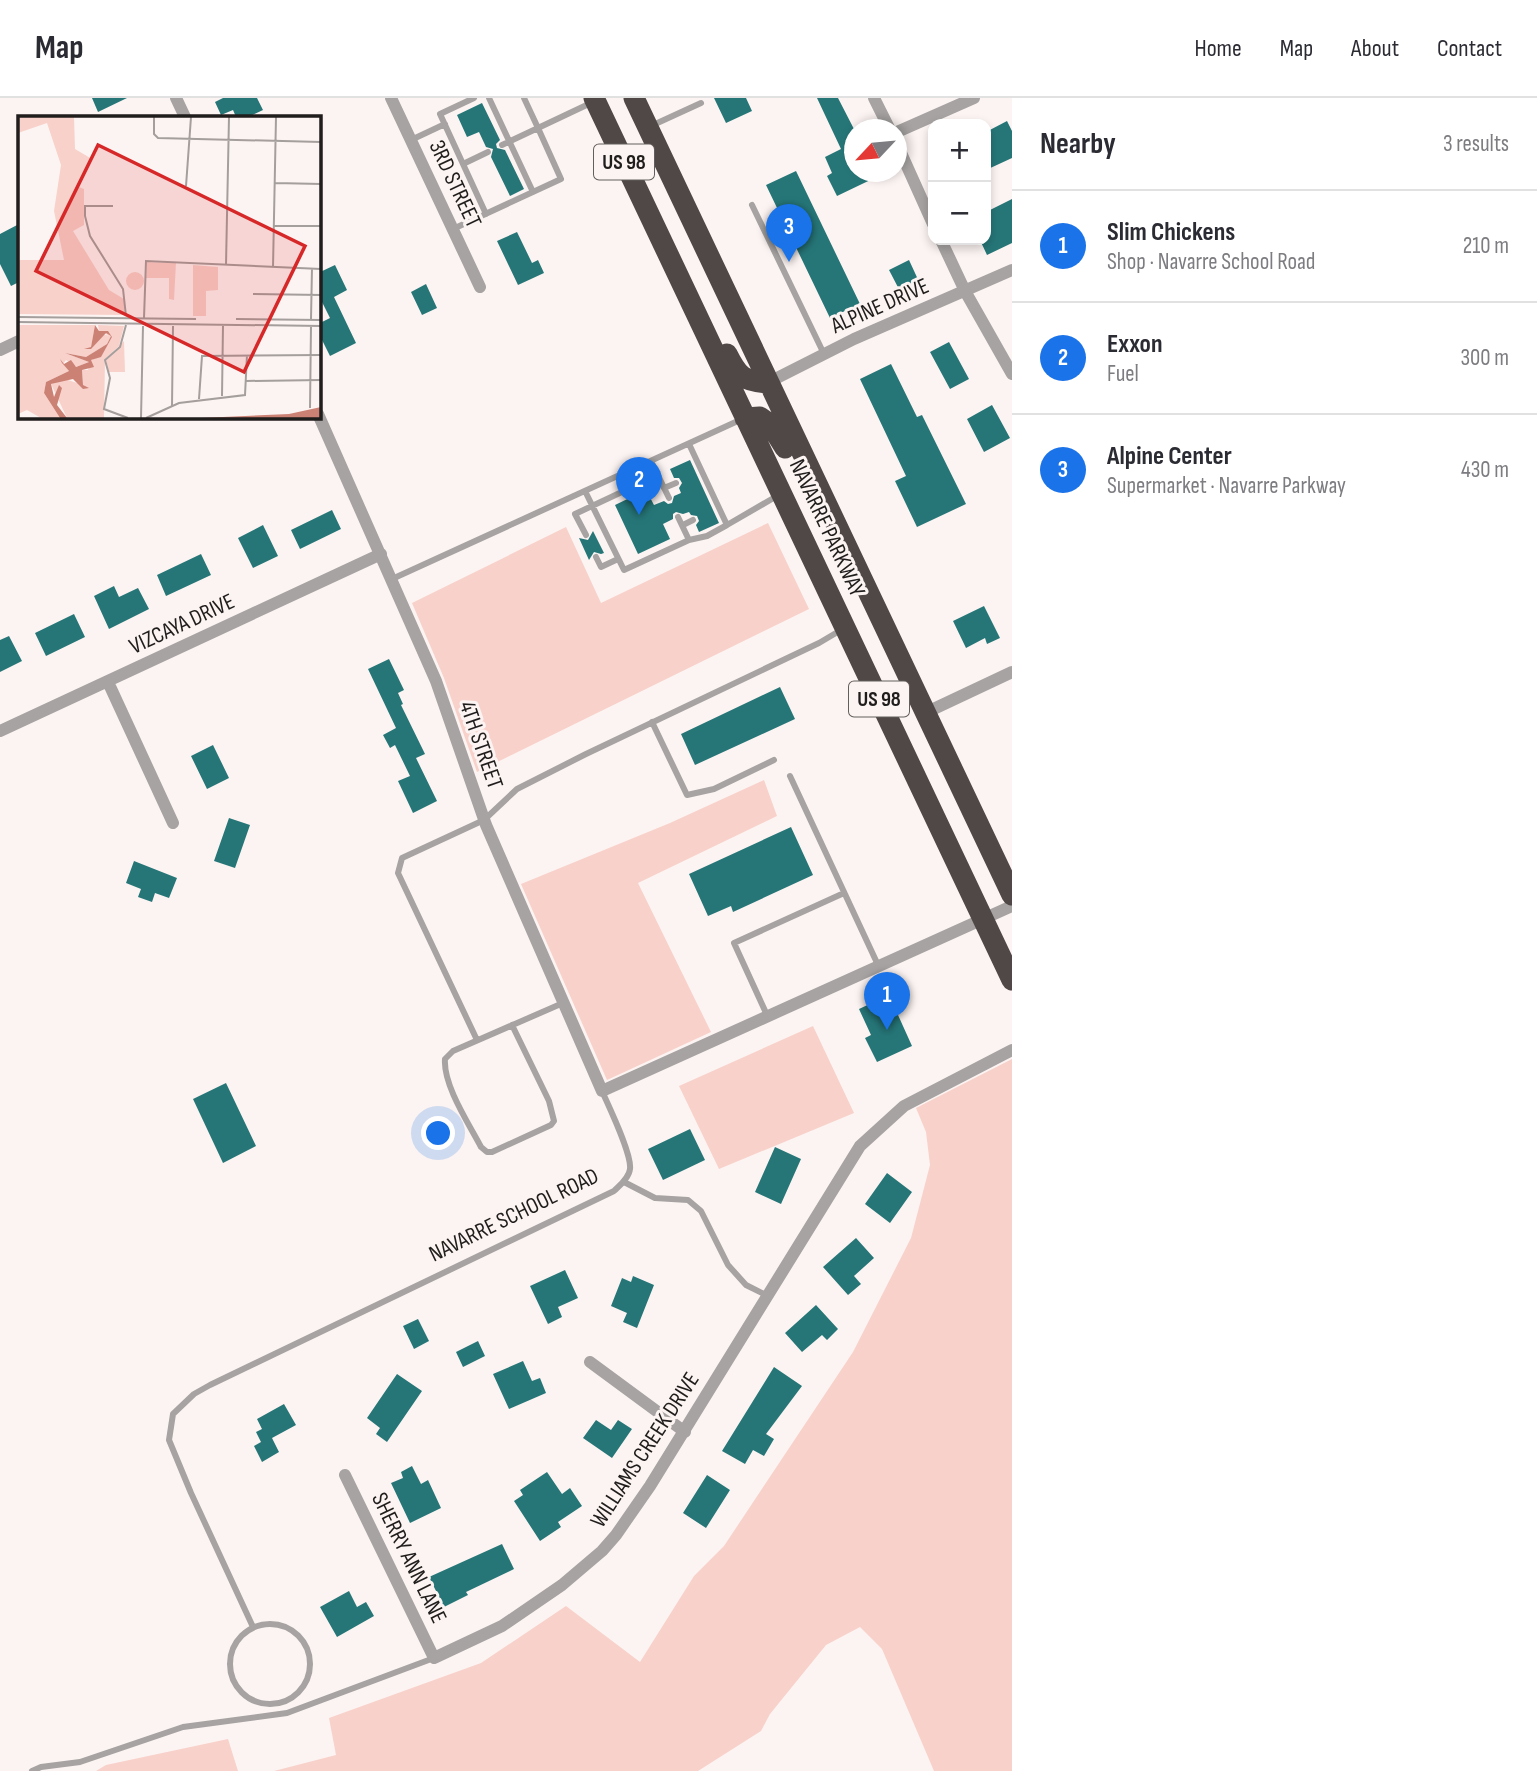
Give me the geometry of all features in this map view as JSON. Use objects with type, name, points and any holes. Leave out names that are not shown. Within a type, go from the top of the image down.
[{"type":"highway","name":"NAVARRE PARKWAY","points":[[634,98],[1012,895]]},
{"type":"highway","name":"NAVARRE PARKWAY","points":[[595,99],[1012,981]]},
{"type":"highway","points":[[636,189],[654,202],[738,374],[751,382],[767,383]]},
{"type":"highway","points":[[746,418],[760,417],[780,436],[855,592],[876,610]]},
{"type":"street","points":[[176,98],[185,116]]},
{"type":"street","name":"3RD STREET","points":[[391,98],[480,287]]},
{"type":"street","points":[[874,98],[884,119]]},
{"type":"street","points":[[907,128],[974,98]]},
{"type":"street","points":[[907,166],[928,213]]},
{"type":"street","points":[[943,245],[964,292],[1012,374]]},
{"type":"street","name":"ALPINE DRIVE","points":[[767,383],[824,354],[1012,271]]},
{"type":"street","points":[[0,350],[18,341]]},
{"type":"street","name":"4TH STREET","points":[[320,418],[436,681],[484,820],[602,1091]]},
{"type":"street","name":"VIZCAYA DRIVE","points":[[0,731],[380,554]]},
{"type":"street","points":[[925,713],[1012,672]]},
{"type":"street","points":[[108,682],[173,823]]},
{"type":"street","points":[[602,1091],[1012,906]]},
{"type":"street","name":"WILLIAMS CREEK DRIVE","points":[[434,1658],[502,1626],[586,1567],[616,1535],[685,1432],[860,1146],[904,1106],[1012,1050]]},
{"type":"street","points":[[590,1362],[685,1432]]},
{"type":"street","name":"SHERRY ANN LANE","points":[[345,1475],[434,1658]]},
{"type":"lane","points":[[474,98],[440,114],[486,214]]},
{"type":"lane","points":[[489,98],[506,143],[533,192]]},
{"type":"lane","points":[[453,229],[562,178],[524,98]]},
{"type":"lane","points":[[506,143],[595,99]]},
{"type":"lane","points":[[648,128],[701,103]]},
{"type":"lane","points":[[411,140],[445,124]]},
{"type":"lane","points":[[463,164],[488,152]]},
{"type":"lane","points":[[752,205],[824,354]]},
{"type":"lane","points":[[392,579],[746,418]]},
{"type":"lane","points":[[688,444],[716,510],[727,525]]},
{"type":"lane","points":[[651,461],[669,498]]},
{"type":"lane","points":[[586,535],[575,514],[658,475]]},
{"type":"lane","points":[[664,488],[676,482]]},
{"type":"lane","points":[[585,491],[624,570],[689,540],[707,536],[782,494]]},
{"type":"lane","points":[[678,517],[689,540]]},
{"type":"lane","points":[[682,525],[693,520]]},
{"type":"lane","points":[[596,557],[601,567],[618,559]]},
{"type":"lane","points":[[477,1041],[398,873],[402,858],[484,820],[517,789],[845,628]]},
{"type":"lane","points":[[652,722],[687,795],[714,789],[774,760]]},
{"type":"lane","points":[[790,776],[878,965]]},
{"type":"lane","points":[[767,1015],[734,943],[844,893]]},
{"type":"lane","points":[[512,1025],[549,1101],[554,1121],[551,1125],[492,1152],[486,1152],[452,1089],[444,1068],[445,1059],[453,1051],[564,1002]]},
{"type":"lane","name":"NAVARRE SCHOOL ROAD","points":[[253,1627],[169,1440],[173,1414],[194,1394],[222,1379],[614,1191],[624,1182],[630,1169],[602,1091]]},
{"type":"lane","points":[[624,1182],[655,1198],[688,1200],[701,1211],[728,1265],[746,1285],[768,1296]]},
{"type":"lane","points":[[278,1625],[300,1638],[306,1649],[308,1674],[295,1695],[284,1701],[271,1704],[258,1702],[246,1696],[236,1686],[230,1659],[234,1646],[242,1635],[253,1627],[278,1625]]},
{"type":"lane","name":"WILLIAMS CREEK DRIVE","points":[[32,1771],[41,1767],[80,1762],[183,1727],[287,1713],[434,1658]]},
{"type":"lane","points":[[284,1701],[287,1713]]},
{"type":"lane","points":[[80,1762],[80,1771]]},
{"type":"shaded area","points":[[768,523],[809,609],[477,772],[444,678],[412,603],[566,527],[601,603]]},
{"type":"shaded area","points":[[764,780],[777,816],[638,883],[711,1032],[607,1080],[521,884],[670,823]]},
{"type":"shaded area","points":[[813,1026],[854,1113],[719,1169],[679,1086]]},
{"type":"shaded area","points":[[1012,1059],[1012,1771],[934,1771],[882,1649],[860,1627],[826,1645],[770,1714],[761,1731],[698,1771],[274,1771],[336,1755],[329,1718],[481,1663],[566,1606],[640,1662],[694,1576],[724,1546],[853,1352],[911,1238],[930,1165],[926,1132],[916,1108]]},
{"type":"shaded area","points":[[228,1739],[238,1771],[96,1771],[106,1765]]},
{"type":"building","points":[[92,98],[127,98],[98,112]]},
{"type":"building","points":[[223,98],[257,98],[263,110],[250,116],[236,116],[233,110],[221,115],[215,102]]},
{"type":"building","points":[[714,98],[746,98],[752,111],[726,123]]},
{"type":"building","points":[[817,98],[838,98],[849,119],[844,119],[844,182],[866,182],[837,196],[827,176],[832,173],[825,157],[841,149]]},
{"type":"building","points":[[482,103],[500,140],[496,144],[497,148],[505,150],[524,189],[510,196],[491,157],[493,149],[486,147],[479,132],[467,137],[457,115]]},
{"type":"building","points":[[1007,121],[1012,131],[1012,158],[991,168],[991,129]]},
{"type":"building","points":[[796,171],[860,304],[830,318],[766,185]]},
{"type":"building","points":[[1012,199],[1012,243],[987,255],[982,245],[991,245],[991,210]]},
{"type":"building","points":[[18,225],[18,282],[11,286],[0,264],[0,234]]},
{"type":"building","points":[[517,232],[532,263],[538,260],[544,273],[518,285],[497,241]]},
{"type":"building","points":[[909,260],[921,286],[902,295],[889,270]]},
{"type":"building","points":[[335,265],[347,290],[334,297],[356,343],[330,356],[320,336],[320,323],[330,318],[320,298],[320,272]]},
{"type":"building","points":[[426,284],[437,308],[422,315],[411,292]]},
{"type":"building","points":[[949,342],[969,379],[950,389],[930,352]]},
{"type":"building","points":[[891,364],[917,417],[922,415],[966,504],[917,527],[895,481],[906,476],[860,379]]},
{"type":"building","points":[[992,405],[1010,438],[984,452],[967,419]]},
{"type":"building","points":[[690,460],[719,523],[699,532],[696,525],[699,521],[697,516],[689,512],[676,512],[673,519],[663,524],[670,539],[638,554],[615,505],[646,490],[654,505],[664,501],[672,503],[674,496],[681,493],[679,488],[682,483],[679,478],[674,478],[670,469]]},
{"type":"building","points":[[332,510],[341,529],[300,549],[291,530]]},
{"type":"building","points":[[263,525],[278,556],[253,568],[238,538]]},
{"type":"building","points":[[593,531],[604,553],[594,552],[589,560],[579,538],[588,540]]},
{"type":"building","points":[[201,554],[211,575],[166,596],[157,575]]},
{"type":"building","points":[[114,586],[119,597],[138,588],[149,609],[109,629],[94,596]]},
{"type":"building","points":[[984,606],[1000,638],[987,644],[985,638],[966,648],[953,621]]},
{"type":"building","points":[[74,614],[85,637],[46,656],[35,633]]},
{"type":"building","points":[[9,636],[22,661],[0,672],[0,640]]},
{"type":"building","points":[[389,659],[404,690],[398,693],[403,704],[401,705],[425,754],[416,758],[437,801],[413,813],[398,781],[410,776],[395,745],[390,748],[383,735],[396,728],[368,669]]},
{"type":"building","points":[[780,687],[795,719],[695,765],[681,734]]},
{"type":"building","points":[[213,745],[229,778],[207,789],[191,756]]},
{"type":"building","points":[[229,818],[250,825],[235,868],[214,861]]},
{"type":"building","points":[[791,827],[813,875],[733,912],[731,906],[708,916],[689,874]]},
{"type":"building","points":[[134,861],[177,878],[169,898],[155,893],[152,902],[138,897],[141,889],[126,883]]},
{"type":"building","points":[[889,995],[912,1046],[877,1062],[865,1038],[871,1035],[859,1009]]},
{"type":"building","points":[[226,1083],[256,1146],[223,1163],[193,1099]]},
{"type":"building","points":[[690,1129],[705,1160],[663,1180],[648,1149]]},
{"type":"building","points":[[775,1147],[801,1159],[781,1204],[755,1192]]},
{"type":"building","points":[[887,1173],[912,1192],[890,1223],[865,1204]]},
{"type":"building","points":[[856,1238],[874,1258],[854,1276],[861,1284],[848,1295],[823,1267]]},
{"type":"building","points":[[565,1270],[578,1298],[558,1307],[562,1317],[548,1324],[530,1286]]},
{"type":"building","points":[[633,1276],[654,1285],[637,1328],[623,1322],[627,1313],[611,1306],[622,1278],[631,1282]]},
{"type":"building","points":[[816,1305],[838,1329],[827,1340],[822,1335],[802,1352],[785,1333]]},
{"type":"building","points":[[418,1319],[429,1341],[414,1349],[403,1326]]},
{"type":"building","points":[[478,1341],[485,1356],[463,1367],[456,1352]]},
{"type":"building","points":[[523,1361],[532,1381],[540,1378],[546,1393],[509,1409],[493,1374]]},
{"type":"building","points":[[774,1367],[802,1386],[766,1434],[774,1439],[764,1456],[753,1450],[745,1464],[722,1451]]},
{"type":"building","points":[[397,1374],[422,1391],[387,1442],[376,1434],[380,1428],[367,1418]]},
{"type":"building","points":[[284,1404],[296,1425],[272,1438],[279,1452],[262,1462],[254,1446],[261,1442],[256,1432],[262,1429],[257,1419]]},
{"type":"building","points":[[596,1420],[611,1430],[618,1420],[632,1429],[612,1458],[583,1438]]},
{"type":"building","points":[[412,1466],[421,1484],[428,1480],[441,1508],[410,1523],[391,1483],[403,1478],[401,1472]]},
{"type":"building","points":[[547,1472],[562,1494],[570,1488],[582,1506],[558,1522],[561,1527],[540,1541],[514,1501],[523,1495],[520,1490]]},
{"type":"building","points":[[707,1475],[730,1490],[706,1528],[683,1513]]},
{"type":"building","points":[[502,1544],[514,1569],[466,1592],[468,1595],[444,1607],[429,1577]]},
{"type":"building","points":[[349,1591],[357,1607],[366,1602],[374,1616],[337,1637],[320,1607]]},
{"type":"place","name":"Alpine Center","points":[[789,262]]},
{"type":"place","name":"Exxon","points":[[639,515]]},
{"type":"place","name":"Slim Chickens","points":[[887,1030]]}]
